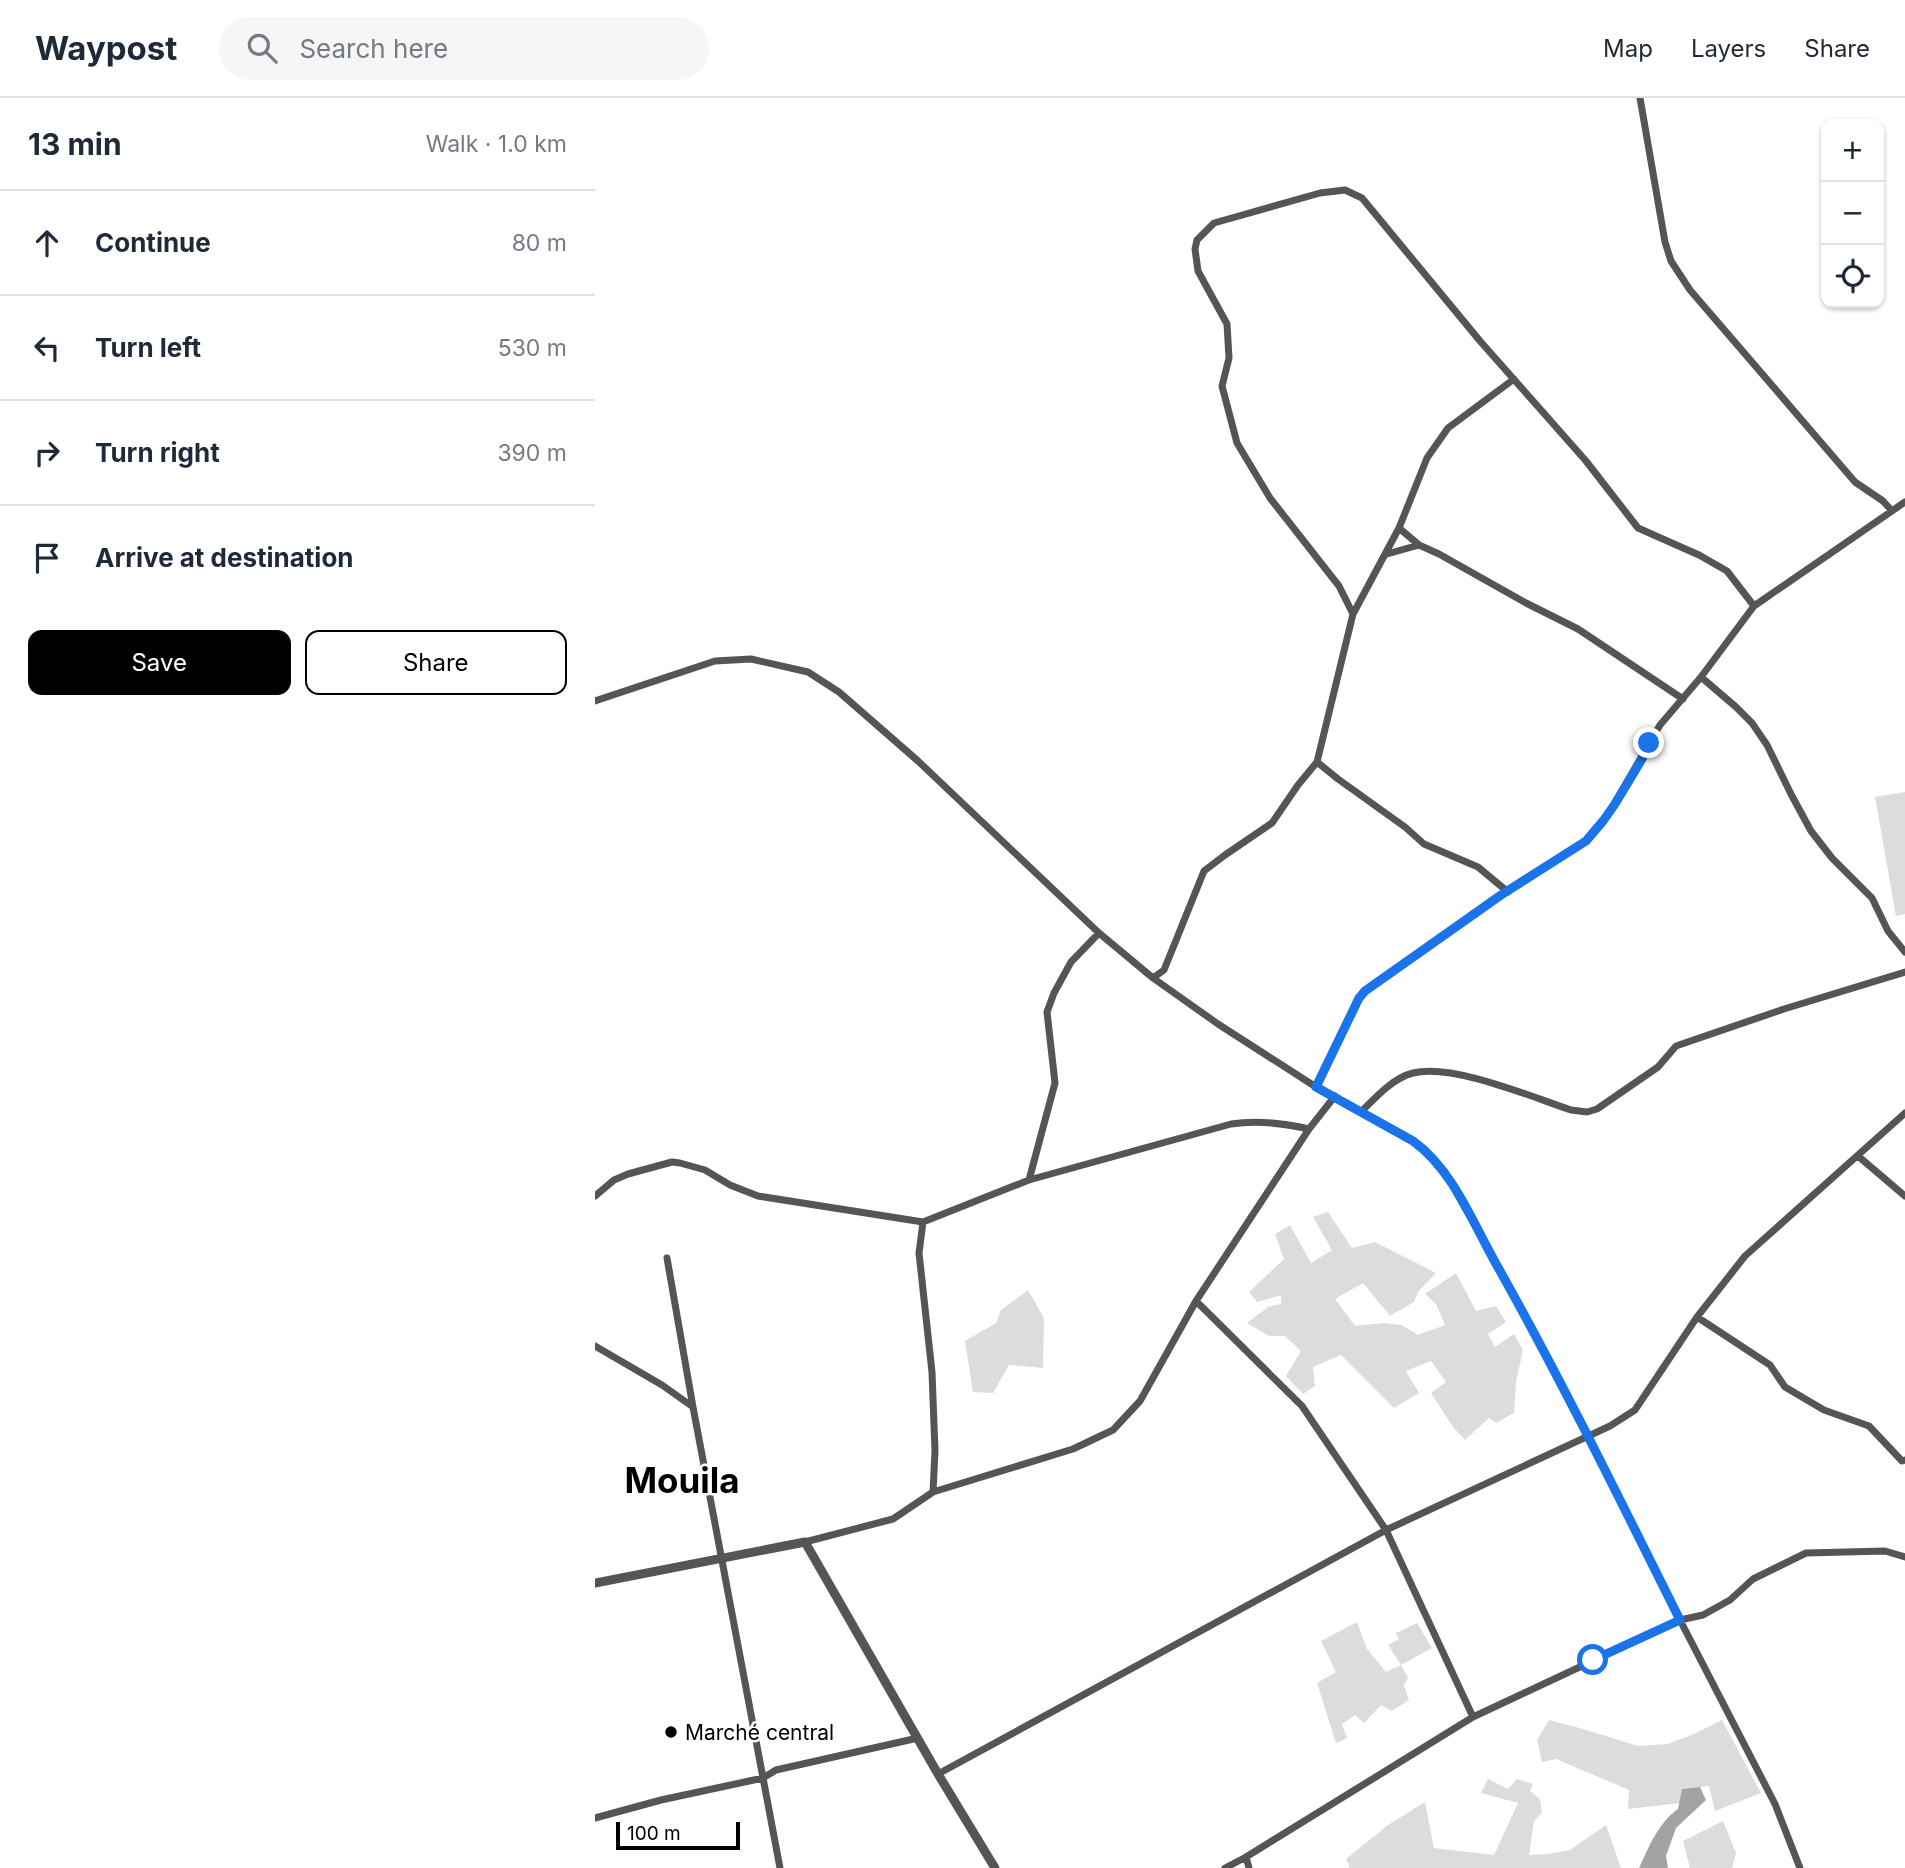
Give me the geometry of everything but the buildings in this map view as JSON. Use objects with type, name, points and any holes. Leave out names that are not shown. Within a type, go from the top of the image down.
[{"type":"street","points":[[1640,98],[1665,242],[1671,261],[1690,289],[1855,482],[1883,501],[1892,512]]},
{"type":"street","points":[[1353,614],[1339,586],[1270,498],[1237,443],[1222,386],[1229,358],[1227,324],[1198,271],[1195,249],[1197,240],[1214,223],[1320,193],[1345,190],[1362,198],[1586,461],[1638,528],[1699,555],[1727,571],[1754,606]]},
{"type":"street","points":[[1153,978],[1164,970],[1204,871],[1272,823],[1317,762],[1353,614],[1387,554],[1427,458],[1448,428],[1514,379]]},
{"type":"street","points":[[1316,1087],[1359,998],[1365,991],[1586,841],[1615,804],[1660,725],[1701,677],[1754,606],[1905,502]]},
{"type":"street","points":[[1399,528],[1419,545],[1578,629],[1682,699]]},
{"type":"street","points":[[1387,554],[1419,545]]},
{"type":"street","points":[[595,701],[715,661],[751,659],[808,672],[839,692],[918,761],[1100,933],[1153,978],[1218,1024],[1316,1087],[1426,1151],[1445,1172],[1588,1435],[1775,1804],[1800,1868]]},
{"type":"street","points":[[1701,677],[1737,706],[1752,723],[1767,745],[1811,831],[1832,858],[1872,898],[1888,931],[1905,952]]},
{"type":"street","points":[[1317,762],[1424,844],[1478,867],[1508,892]]},
{"type":"street","points":[[1029,1180],[1055,1083],[1047,1012],[1071,962],[1100,933]]},
{"type":"street","points":[[1361,1111],[1403,1077],[1426,1071],[1470,1076],[1571,1110],[1587,1112],[1597,1109],[1658,1068],[1676,1046],[1905,972]]},
{"type":"street","points":[[595,1583],[805,1542],[893,1519],[933,1492],[1073,1449],[1113,1430],[1140,1401],[1196,1301],[1309,1129],[1335,1096]]},
{"type":"street","points":[[938,1774],[1386,1530],[1610,1426],[1635,1410],[1697,1317],[1745,1256],[1905,1113]]},
{"type":"street","points":[[595,1196],[614,1180],[672,1162],[705,1170],[730,1185],[758,1196],[923,1222],[1029,1180],[1231,1124],[1282,1123],[1309,1129]]},
{"type":"street","points":[[1858,1156],[1905,1196]]},
{"type":"street","points":[[923,1222],[919,1253],[932,1371],[935,1451],[933,1492]]},
{"type":"street","points":[[667,1258],[780,1868]]},
{"type":"street","points":[[1196,1301],[1302,1406],[1386,1530],[1473,1717]]},
{"type":"street","points":[[1697,1317],[1770,1365],[1785,1387],[1824,1410],[1869,1426],[1902,1461],[1905,1460]]},
{"type":"street","points":[[595,1346],[662,1385],[693,1407]]},
{"type":"street","points":[[805,1542],[995,1868]]},
{"type":"street","points":[[1225,1868],[1473,1717],[1680,1620],[1703,1615],[1730,1600],[1752,1579],[1806,1553],[1885,1551],[1905,1556]]},
{"type":"street","points":[[595,1818],[661,1800],[763,1778],[776,1770],[918,1738]]},
{"type":"street","points":[[1246,1857],[1249,1868]]},
{"type":"shaded area","points":[[1905,792],[1905,914],[1896,916],[1875,797]]},
{"type":"shaded area","points":[[1328,1212],[1352,1248],[1375,1242],[1436,1273],[1418,1292],[1414,1302],[1390,1316],[1363,1283],[1335,1299],[1355,1326],[1384,1323],[1402,1325],[1418,1335],[1445,1325],[1436,1304],[1425,1294],[1456,1273],[1476,1311],[1496,1306],[1506,1322],[1488,1334],[1495,1347],[1514,1334],[1523,1350],[1516,1382],[1514,1413],[1496,1423],[1489,1418],[1465,1440],[1453,1427],[1431,1393],[1446,1382],[1431,1361],[1406,1371],[1419,1393],[1394,1408],[1341,1355],[1313,1367],[1315,1386],[1303,1394],[1286,1376],[1301,1351],[1285,1336],[1269,1336],[1247,1323],[1268,1307],[1281,1304],[1281,1295],[1257,1302],[1249,1292],[1284,1259],[1275,1234],[1290,1225],[1311,1263],[1332,1250],[1313,1217]]},
{"type":"shaded area","points":[[1028,1290],[1044,1318],[1043,1368],[1009,1365],[993,1393],[973,1392],[965,1341],[996,1323],[1001,1310]]},
{"type":"shaded area","points":[[1357,1622],[1367,1649],[1386,1672],[1401,1665],[1408,1678],[1404,1685],[1409,1700],[1392,1711],[1381,1705],[1364,1723],[1355,1715],[1342,1724],[1347,1738],[1336,1743],[1317,1683],[1336,1672],[1321,1641]]},
{"type":"shaded area","points":[[1417,1623],[1432,1648],[1401,1665],[1388,1645],[1399,1639],[1396,1633]]},
{"type":"shaded area","points":[[1549,1720],[1638,1746],[1668,1744],[1722,1720],[1761,1793],[1715,1811],[1709,1786],[1682,1789],[1680,1803],[1628,1809],[1629,1790],[1556,1759],[1542,1762],[1537,1740]]},
{"type":"shaded area","points":[[1488,1779],[1508,1789],[1517,1779],[1533,1784],[1530,1791],[1540,1799],[1542,1813],[1534,1821],[1529,1855],[1570,1850],[1606,1825],[1621,1868],[1350,1868],[1346,1859],[1388,1825],[1425,1802],[1434,1848],[1494,1855],[1518,1803],[1481,1793]]},
{"type":"shaded area","points":[[1700,1787],[1706,1800],[1676,1828],[1666,1856],[1668,1868],[1639,1868],[1660,1828],[1678,1809],[1682,1789]]},
{"type":"shaded area","points":[[1723,1821],[1736,1853],[1732,1868],[1690,1868],[1683,1841]]},
{"type":"place","name":"Marché central","points":[[671,1732]]},
{"type":"district","name":"Mouila","points":[[682,1480]]},
{"type":"route","points":[[1593,1660],[1680,1620],[1588,1435],[1445,1172],[1413,1141],[1316,1087],[1359,998],[1365,991],[1501,895],[1586,841],[1615,804],[1649,743]]}]
